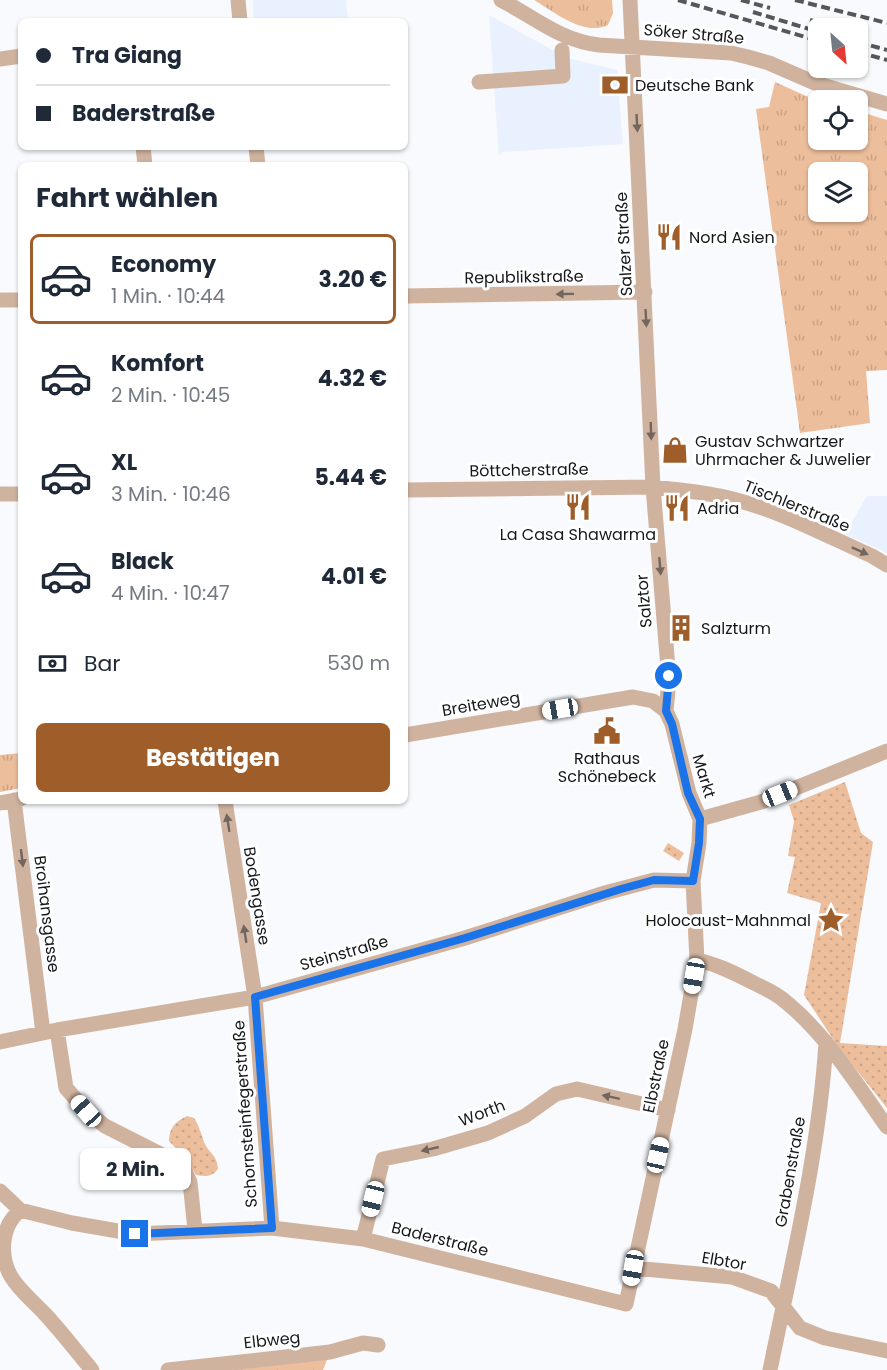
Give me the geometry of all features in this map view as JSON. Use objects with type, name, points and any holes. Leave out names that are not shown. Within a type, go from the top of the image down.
[{"type":"street","points":[[238,0],[240,18]]},
{"type":"street","name":"Söker Straße","points":[[501,0],[569,39],[592,44],[730,53],[769,63],[815,83],[887,104]]},
{"type":"street","name":"Salzer Straße","points":[[630,0],[653,487]]},
{"type":"street","points":[[479,82],[563,76],[562,50]]},
{"type":"street","points":[[0,58],[18,56]]},
{"type":"street","name":"Republikstraße","points":[[408,296],[645,292]]},
{"type":"street","points":[[0,300],[18,300]]},
{"type":"street","name":"Böttcherstraße","points":[[408,490],[653,487]]},
{"type":"street","name":"Tischlerstraße","points":[[653,487],[680,489],[740,501],[786,518],[872,556],[887,565]]},
{"type":"street","name":"Salztor","points":[[653,487],[669,676],[666,711]]},
{"type":"street","points":[[0,494],[18,494]]},
{"type":"street","name":"Breiteweg","points":[[408,734],[604,701],[639,698],[653,701],[666,711]]},
{"type":"street","name":"Markt","points":[[666,711],[672,724],[688,793],[700,819],[693,881],[697,960]]},
{"type":"street","points":[[700,819],[760,802],[887,751]]},
{"type":"street","name":"Broihansgasse","points":[[12,801],[50,1031],[66,1089],[86,1111],[105,1126],[174,1161],[184,1169],[190,1182],[195,1230]]},
{"type":"street","name":"Bodengasse","points":[[225,804],[255,997]]},
{"type":"street","name":"Steinstraße","points":[[0,1042],[50,1031],[255,997],[465,938],[604,893],[654,880],[693,881]]},
{"type":"street","points":[[697,960],[730,970],[779,997],[814,1027],[887,1127]]},
{"type":"street","name":"Elbstraße","points":[[626,1304],[668,1110],[697,960]]},
{"type":"street","name":"Schornsteinfegerstraße","points":[[255,997],[272,1228]]},
{"type":"street","name":"Grabenstraße","points":[[783,1308],[823,1089],[826,1042]]},
{"type":"street","name":"Worth","points":[[363,1239],[383,1159],[433,1149],[488,1133],[525,1116],[556,1094],[577,1089],[668,1110]]},
{"type":"street","name":"Baderstraße","points":[[0,1191],[20,1210],[72,1224],[135,1234],[272,1228],[363,1239],[626,1304]]},
{"type":"street","points":[[20,1210],[9,1221],[6,1229],[2,1262],[7,1275],[46,1315],[92,1370]]},
{"type":"street","name":"Elbtor","points":[[633,1268],[732,1277],[771,1291],[800,1328],[825,1338],[887,1351]]},
{"type":"street","points":[[770,1370],[783,1308]]},
{"type":"street","name":"Elbweg","points":[[168,1370],[330,1352],[363,1343],[378,1345]]},
{"type":"shaded area","points":[[253,0],[346,0],[348,18],[254,18]]},
{"type":"shaded area","points":[[489,15],[567,58],[617,70],[623,144],[503,152],[499,156]]},
{"type":"shaded area","points":[[867,496],[887,496],[887,553],[845,534]]},
{"type":"green space","points":[[534,0],[612,0],[613,13],[608,25],[589,28],[559,16]]},
{"type":"green space","points":[[775,82],[808,96],[808,150],[868,150],[868,114],[887,120],[887,370],[866,371],[870,423],[800,433],[756,109],[769,107]]},
{"type":"green space","points":[[18,753],[18,789],[0,792],[0,755]]},
{"type":"green space","points":[[845,782],[861,833],[873,842],[840,1043],[887,1046],[887,1108],[839,1048],[804,995],[821,903],[787,893],[795,857],[788,856],[794,821],[789,805]]},
{"type":"green space","points":[[668,843],[684,853],[679,861],[663,851]]},
{"type":"green space","points":[[187,1116],[194,1118],[206,1146],[216,1160],[218,1169],[211,1175],[196,1175],[187,1160],[169,1141],[170,1132],[174,1126]]},
{"type":"green space","points":[[330,1352],[323,1370],[168,1370]]},
{"type":"railway","points":[[678,0],[808,38]]},
{"type":"railway","points":[[741,0],[770,8]]},
{"type":"railway","points":[[795,0],[887,23]]},
{"type":"railway","points":[[753,12],[808,29]]},
{"type":"railway","points":[[868,45],[887,50]]},
{"type":"railway","points":[[868,55],[887,60]]},
{"type":"place","name":"Deutsche Bank","points":[[615,85]]},
{"type":"place","name":"Nord Asien","points":[[669,237]]},
{"type":"place","name":"Gustav Schwartzer Uhrmacher & Juwelier","points":[[675,450]]},
{"type":"place","name":"La Casa Shawarma","points":[[578,507]]},
{"type":"place","name":"Adria","points":[[677,508]]},
{"type":"place","name":"Salzturm","points":[[681,628]]},
{"type":"place","name":"Rathaus Schönebeck","points":[[607,731]]},
{"type":"place","name":"Holocaust-Mahnmal","points":[[831,920]]},
{"type":"route","points":[[135,1234],[272,1228],[255,997],[465,938],[604,893],[654,880],[693,881],[700,819],[688,793],[672,724],[666,711],[669,676]]}]
